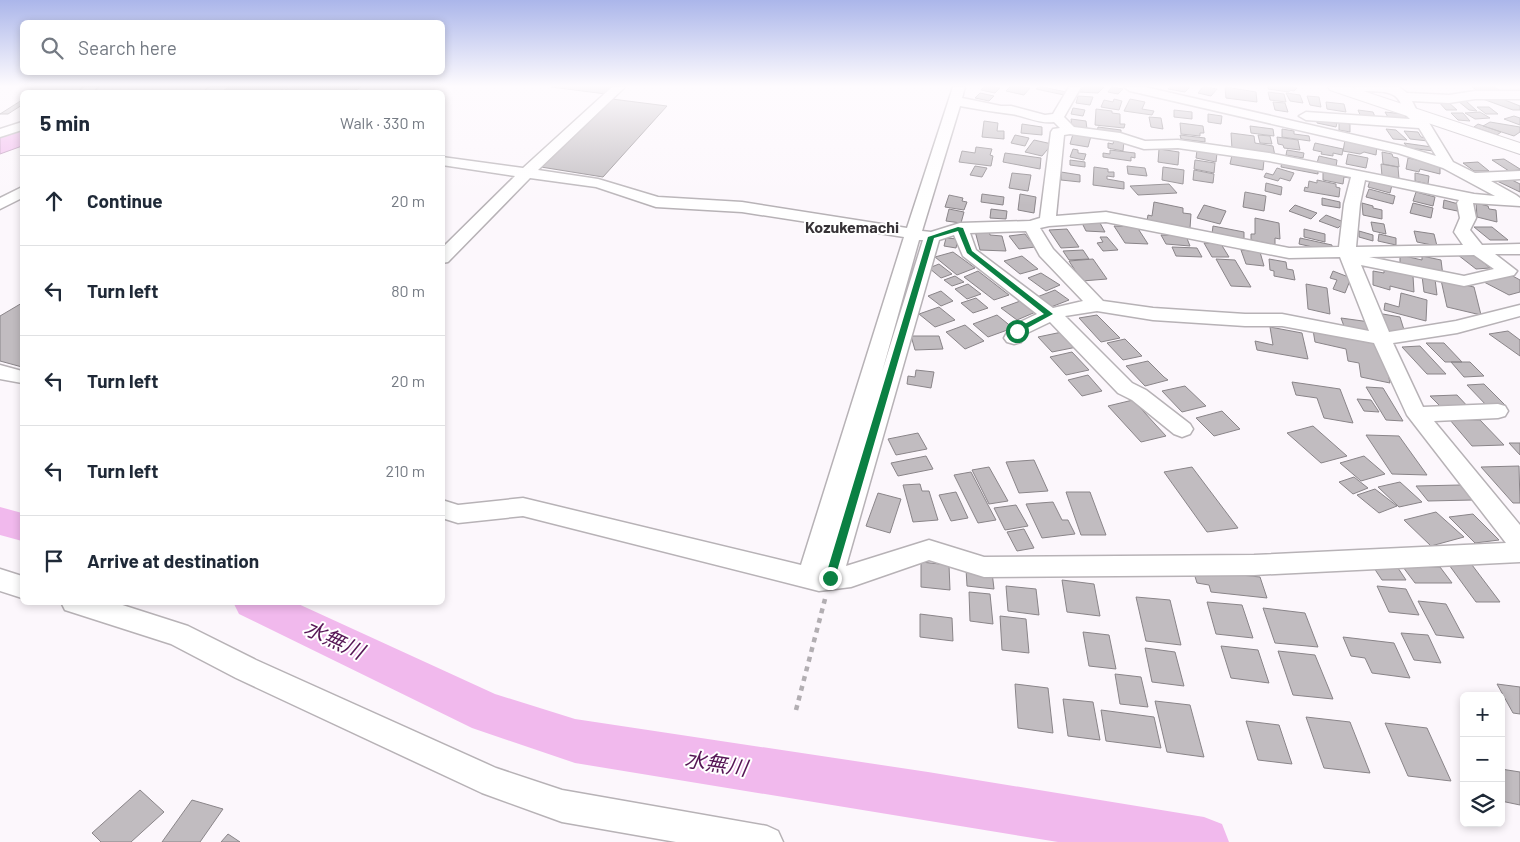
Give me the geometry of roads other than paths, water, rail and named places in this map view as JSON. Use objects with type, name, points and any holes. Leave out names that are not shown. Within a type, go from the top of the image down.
[{"type":"main road","points":[[1442,126],[1520,149]]},
{"type":"street","points":[[445,255],[577,126]]},
{"type":"street","points":[[928,227],[953,126]]},
{"type":"street","points":[[820,578],[928,227],[953,126]]},
{"type":"street","points":[[1066,126],[1070,130]]},
{"type":"street","points":[[1300,126],[1402,150],[1448,164],[1519,203]]},
{"type":"street","points":[[1422,126],[1448,164]]},
{"type":"street","points":[[0,133],[20,127]]},
{"type":"street","points":[[1048,221],[1058,132],[1070,130],[1120,137],[1144,144],[1178,144],[1359,174],[1468,198],[1519,203]]},
{"type":"street","points":[[445,161],[598,183],[656,202],[742,207],[928,227],[1031,226],[1048,221],[1113,217],[1289,253],[1347,254],[1520,249]]},
{"type":"street","points":[[1359,174],[1352,204],[1347,254],[1382,340],[1417,414],[1520,542]]},
{"type":"street","points":[[1474,178],[1520,175]]},
{"type":"street","points":[[0,204],[20,193]]},
{"type":"street","points":[[1468,198],[1465,203],[1468,218],[1462,233],[1468,241],[1514,274]]},
{"type":"street","points":[[1031,226],[1046,252],[1097,306]]},
{"type":"street","points":[[960,228],[969,252],[1055,317],[1125,388],[1139,395],[1182,429]]},
{"type":"street","points":[[1347,254],[1365,262],[1464,281],[1514,274]]},
{"type":"street","points":[[1014,338],[1017,331],[1049,314],[1066,308],[1097,306],[1153,314],[1245,320],[1282,320],[1382,340],[1457,327],[1520,310]]},
{"type":"street","points":[[1499,316],[1520,328]]},
{"type":"street","points":[[0,372],[20,377]]},
{"type":"street","points":[[1417,414],[1498,411]]},
{"type":"street","points":[[445,510],[458,514],[523,507],[820,578],[850,576],[929,550],[984,567],[1254,564],[1520,552]]},
{"type":"street","points":[[0,580],[20,586]]},
{"type":"street","points":[[84,605],[178,634],[246,669],[493,782],[562,806],[767,842]]},
{"type":"waterway","name":"水無川","points":[[0,521],[20,526]]},
{"type":"waterway","name":"水無川","points":[[259,605],[488,713],[575,741],[928,796],[1204,842]]},
{"type":"district","name":"Kozukemachi","points":[[852,227]]}]
